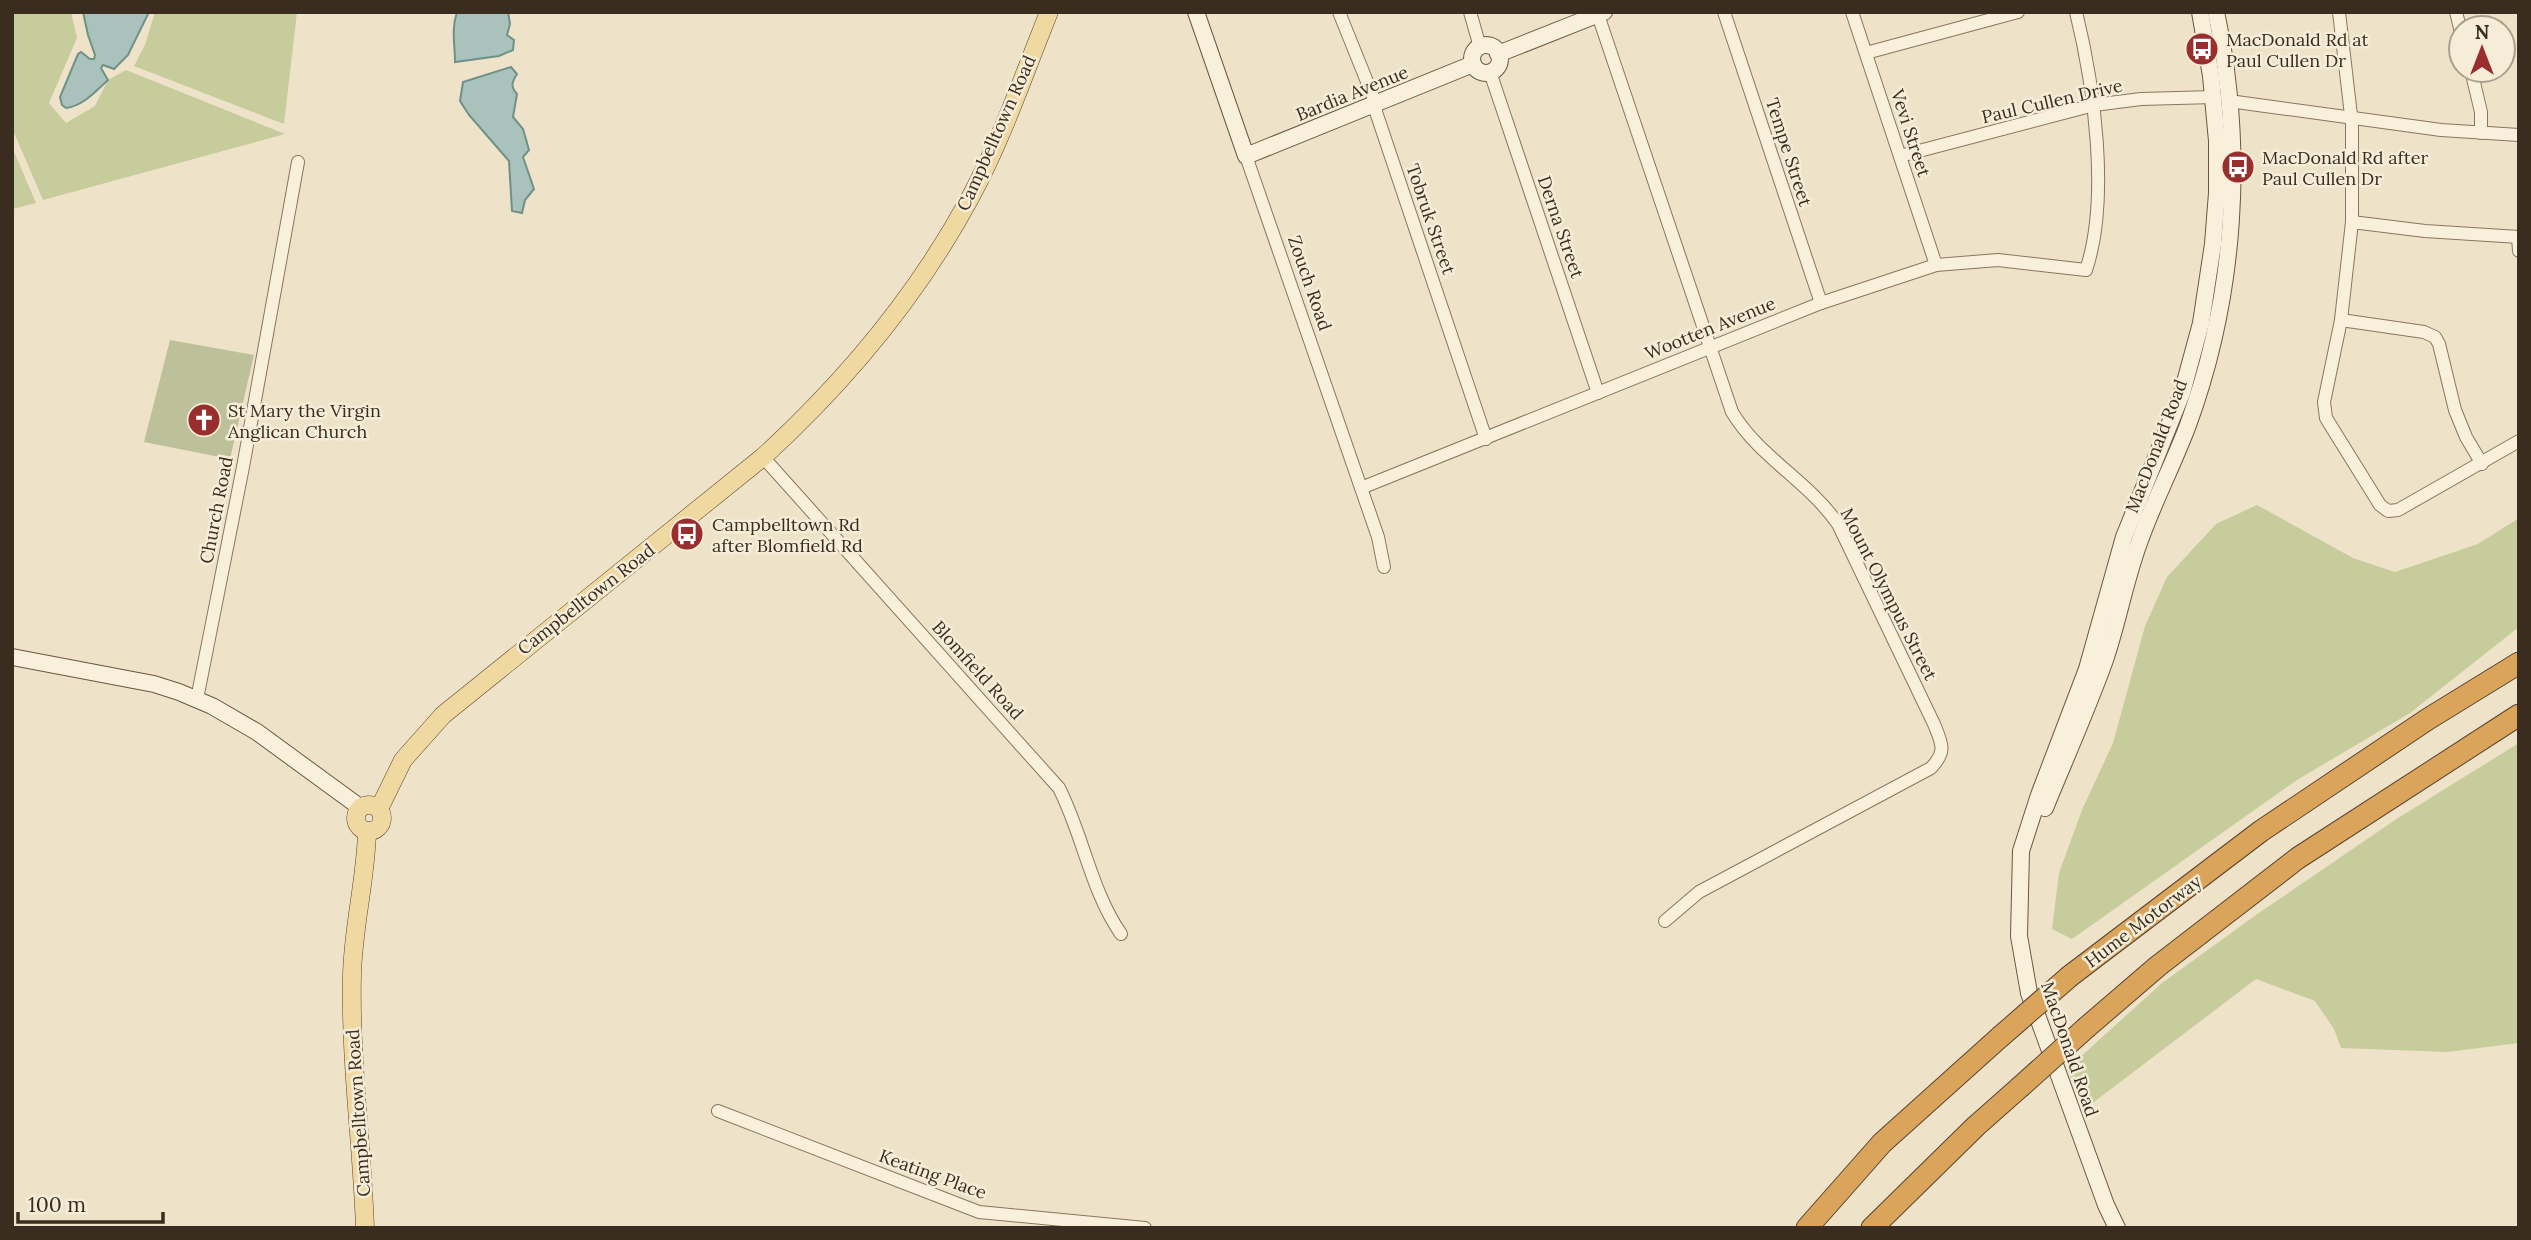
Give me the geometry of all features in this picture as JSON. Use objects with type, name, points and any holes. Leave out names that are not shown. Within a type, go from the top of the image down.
[{"type":"highway","name":"Hume Motorway","points":[[1807,1228],[1882,1143],[2070,976],[2261,831],[2428,719],[2519,663]]},
{"type":"highway","points":[[1872,1228],[1976,1126],[2158,966],[2298,858],[2519,715]]},
{"type":"highway","points":[[1890,1228],[1935,1181],[1976,1126]]},
{"type":"highway","points":[[1792,1228],[1882,1143]]},
{"type":"main road","name":"Campbelltown Road","points":[[365,1228],[351,1016],[355,932],[367,831],[379,827],[382,817],[370,809],[403,760],[443,715],[763,457],[813,411],[877,339],[923,274],[970,198],[1049,12]]},
{"type":"street","name":"Zouch Road","points":[[1196,12],[1378,537],[1384,568]]},
{"type":"street","name":"Tobruk Street","points":[[1339,12],[1376,104],[1486,439]]},
{"type":"street","points":[[1470,12],[1480,47]]},
{"type":"street","name":"Tempe Street","points":[[1724,12],[1821,303]]},
{"type":"street","name":"Vevi Street","points":[[1852,12],[1936,265]]},
{"type":"street","points":[[1866,52],[1968,18],[2018,12]]},
{"type":"street","points":[[2076,12],[2094,105]]},
{"type":"street","name":"MacDonald Road","points":[[2200,12],[2221,99]]},
{"type":"street","name":"MacDonald Road","points":[[2116,1228],[2029,993],[2019,936],[2021,851],[2027,828],[2087,669],[2124,537],[2171,425],[2195,348],[2208,284],[2217,193],[2221,99],[2216,12]]},
{"type":"street","points":[[2339,12],[2352,118],[2352,222],[2341,320],[2324,410],[2332,428],[2384,509],[2388,511],[2399,510],[2519,441]]},
{"type":"street","points":[[1498,54],[1600,13]]},
{"type":"street","name":"Mount Olympus Street","points":[[1600,13],[1732,412],[1743,431],[1815,496],[1838,524],[1934,724],[1942,751],[1941,758],[1931,768],[1699,892],[1665,921]]},
{"type":"street","points":[[1480,47],[1492,47],[1498,54],[1497,66],[1490,72],[1478,71],[1473,64],[1472,56],[1480,47]]},
{"type":"street","name":"Bardia Avenue","points":[[1246,156],[1473,64]]},
{"type":"street","name":"Derna Street","points":[[1490,72],[1598,393]]},
{"type":"street","points":[[2474,84],[2481,112],[2481,133]]},
{"type":"street","name":"Paul Cullen Drive","points":[[1900,156],[2094,105],[2141,99],[2221,99],[2352,118],[2519,135]]},
{"type":"street","name":"Wootten Avenue","points":[[1361,488],[1821,303],[1936,265],[1998,260],[2085,270],[2091,256],[2096,211],[2094,105]]},
{"type":"street","name":"Church Road","points":[[197,699],[245,456],[298,162]]},
{"type":"street","points":[[2352,222],[2425,231],[2518,237],[2519,251]]},
{"type":"street","points":[[2341,320],[2424,332],[2435,337],[2458,417],[2482,464]]},
{"type":"street","name":"Blomfield Road","points":[[763,457],[1059,788],[1070,810],[1107,915],[1121,934]]},
{"type":"street","points":[[12,657],[154,684],[197,699],[257,732],[370,809]]},
{"type":"street","name":"Keating Place","points":[[718,1111],[979,1212],[1145,1228]]},
{"type":"green space","points":[[12,12],[71,12],[77,38],[49,103],[66,123],[95,106],[108,80],[126,70],[285,134],[43,200],[12,128]]},
{"type":"green space","points":[[155,12],[297,12],[284,124],[134,66],[145,45]]},
{"type":"green space","points":[[12,147],[36,203],[12,209]]},
{"type":"green space","points":[[170,340],[254,355],[230,459],[144,442]]},
{"type":"green space","points":[[2257,505],[2353,558],[2395,572],[2478,544],[2519,518],[2519,627],[2410,713],[2297,780],[2072,939],[2052,929],[2059,873],[2082,810],[2113,743],[2145,626],[2167,577],[2216,524]]},
{"type":"green space","points":[[2519,743],[2519,1043],[2447,1052],[2341,1048],[2334,1029],[2315,1001],[2256,979],[2086,1108],[2067,1069],[2162,983],[2398,818]]},
{"type":"water","points":[[83,12],[149,12],[128,55],[114,69],[103,65],[101,68],[108,80],[84,101],[66,108],[60,97],[78,54],[81,52],[90,59],[94,59],[95,55]]},
{"type":"water","points":[[457,12],[508,12],[510,24],[507,35],[514,40],[513,50],[499,56],[455,62],[454,31]]},
{"type":"water","points":[[511,67],[517,74],[512,84],[517,94],[513,117],[523,129],[529,150],[523,157],[534,189],[525,200],[522,213],[512,211],[509,161],[460,101],[463,82]]},
{"type":"place","name":"MacDonald Rd at Paul Cullen Dr","points":[[2202,49]]},
{"type":"place","name":"MacDonald Rd after Paul Cullen Dr","points":[[2238,167]]},
{"type":"place","name":"St Mary the Virgin Anglican Church","points":[[204,420]]},
{"type":"place","name":"Campbelltown Rd after Blomfield Rd","points":[[687,534]]}]
